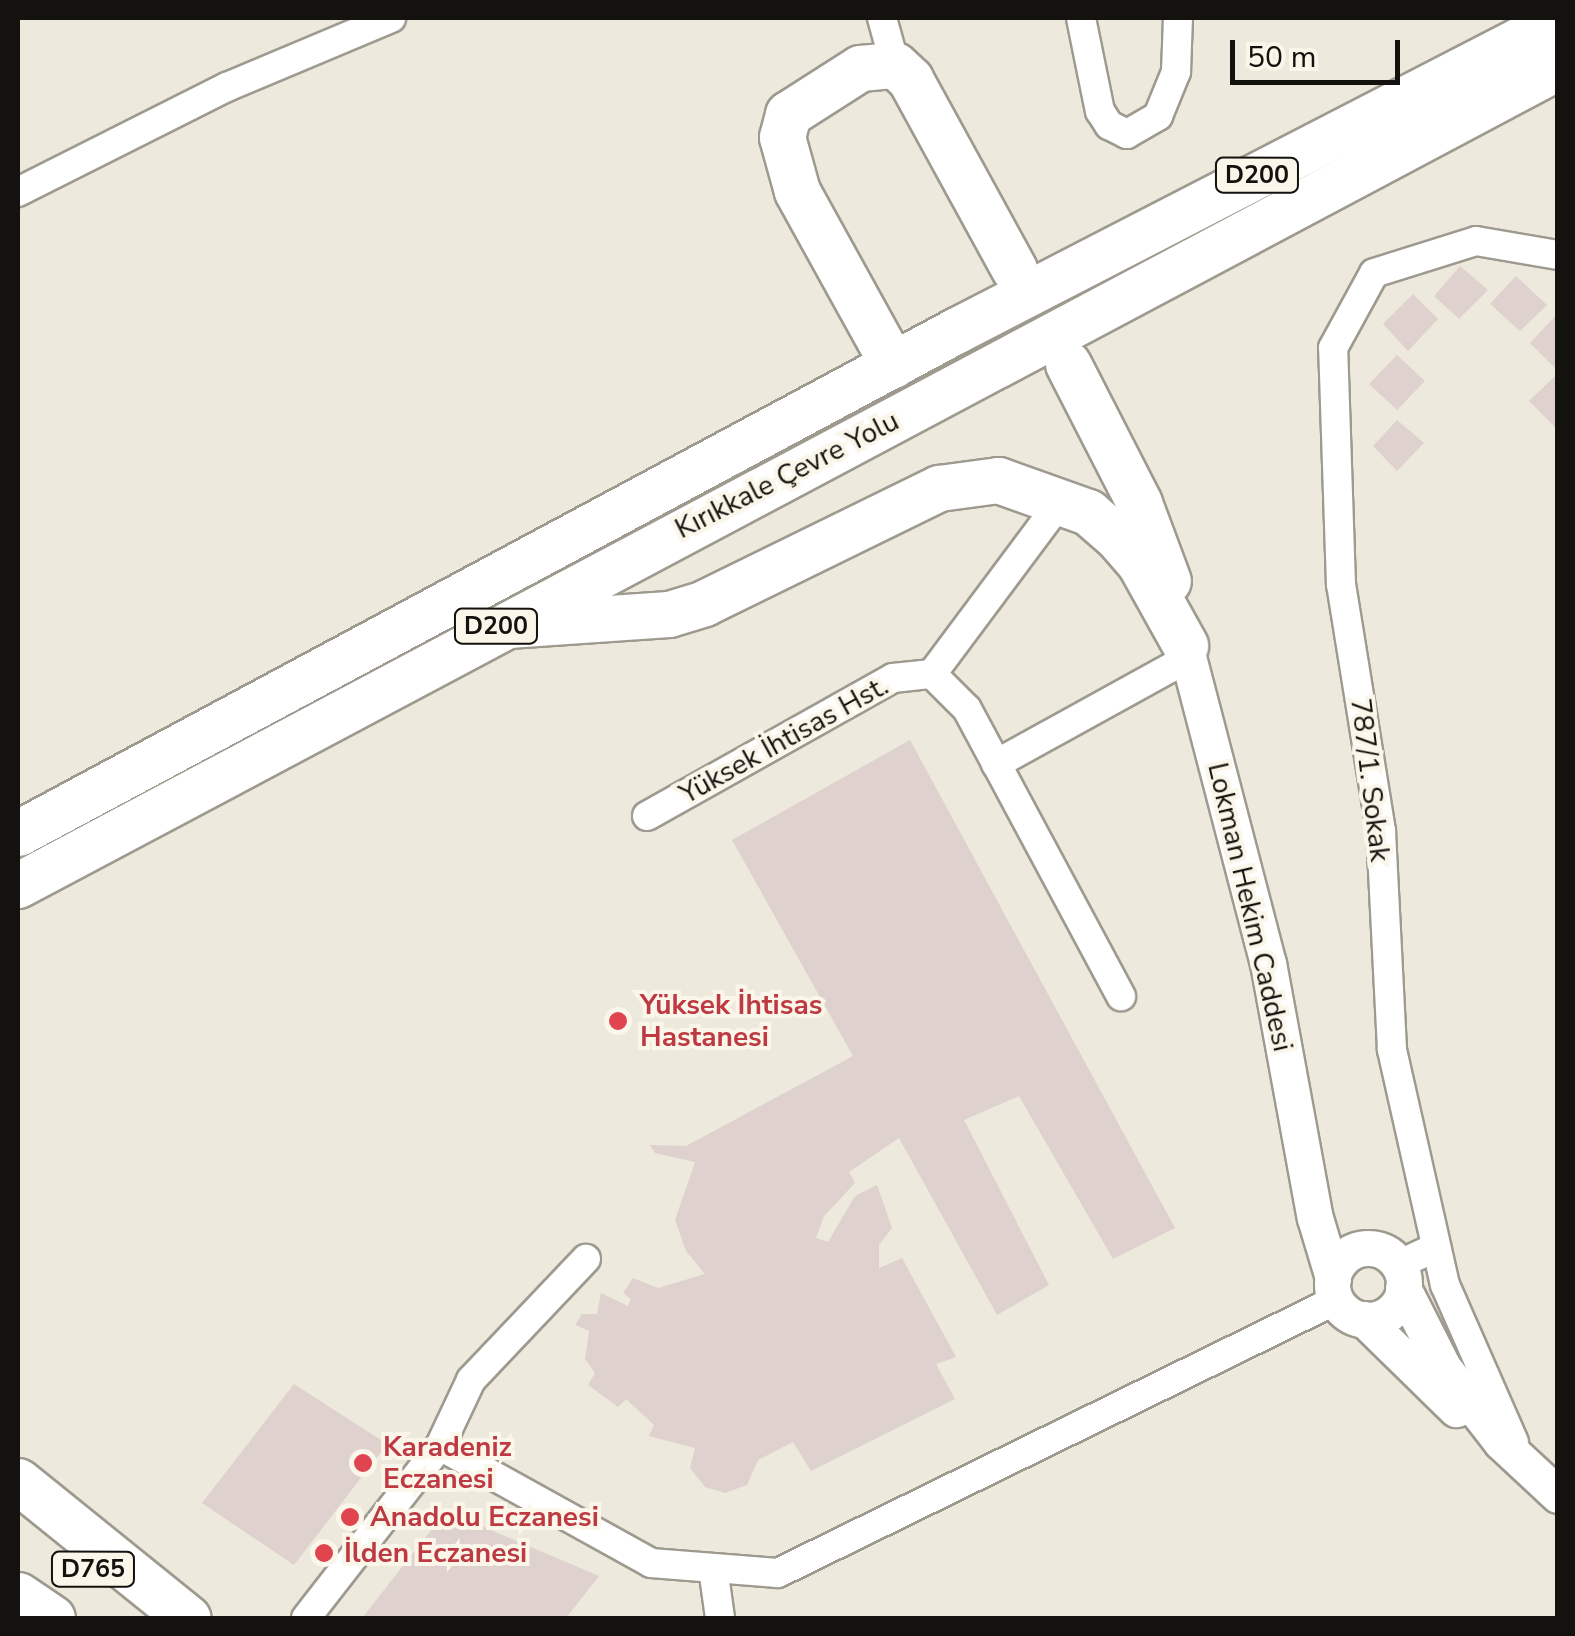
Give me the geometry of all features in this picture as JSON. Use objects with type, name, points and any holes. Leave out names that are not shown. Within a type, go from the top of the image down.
[{"type":"highway","name":"Kırıkkale Çevre Yolu","points":[[18,833],[893,365],[1558,20]]},
{"type":"highway","points":[[893,365],[797,192],[782,137],[788,114],[809,97],[877,62],[895,65],[910,79],[1014,268]]},
{"type":"highway","name":"Kırıkkale Çevre Yolu","points":[[28,883],[496,626],[1558,66]]},
{"type":"highway","points":[[1068,364],[1151,532],[1187,652]]},
{"type":"highway","points":[[1062,501],[1087,478],[1104,434]]},
{"type":"highway","points":[[496,626],[644,619],[704,603],[911,500],[967,480],[998,480],[1088,512],[1140,564],[1187,652]]},
{"type":"highway","points":[[18,1482],[188,1618]]},
{"type":"highway","name":"D765","points":[[18,1520],[169,1618]]},
{"type":"highway","points":[[18,1594],[52,1618]]},
{"type":"street","points":[[18,192],[227,87],[391,18]]},
{"type":"street","points":[[882,18],[895,65]]},
{"type":"street","points":[[1081,18],[1109,126],[1127,134],[1158,116],[1176,72],[1178,18]]},
{"type":"street","name":"787/1. Sokak","points":[[1513,1453],[1468,1347],[1436,1246],[1385,994],[1381,832],[1341,585],[1334,348],[1374,274],[1476,241],[1558,255]]},
{"type":"street","points":[[1062,501],[932,674],[952,688],[1121,996]]},
{"type":"street","points":[[996,764],[1187,652]]},
{"type":"street","name":"Lokman Hekim Caddesi","points":[[1187,652],[1268,963],[1309,1170],[1344,1299]]},
{"type":"street","name":"Yüksek İhtisas Hst.","points":[[648,816],[893,678],[932,674]]},
{"type":"street","points":[[1309,1170],[1339,1225],[1362,1248],[1386,1252],[1443,1366],[1513,1453]]},
{"type":"street","points":[[440,1446],[651,1564],[778,1573],[1344,1299],[1387,1314],[1401,1276],[1436,1246]]},
{"type":"street","points":[[1362,1248],[1342,1259],[1344,1299],[1454,1408],[1513,1453],[1558,1495]]},
{"type":"street","points":[[306,1618],[440,1446],[471,1380],[586,1259]]},
{"type":"street","points":[[713,1568],[720,1618]]},
{"type":"building","points":[[1460,266],[1488,290],[1459,319],[1434,296]]},
{"type":"building","points":[[1516,276],[1547,305],[1520,331],[1490,304]]},
{"type":"building","points":[[1413,294],[1438,319],[1408,351],[1383,324]]},
{"type":"building","points":[[1558,313],[1558,371],[1530,343]]},
{"type":"building","points":[[1397,355],[1425,381],[1397,410],[1369,384]]},
{"type":"building","points":[[1555,376],[1558,378],[1558,430],[1529,401]]},
{"type":"building","points":[[1397,420],[1424,443],[1397,471],[1373,446]]},
{"type":"building","points":[[910,740],[1175,1228],[1113,1259],[1019,1096],[964,1120],[1049,1285],[997,1315],[899,1138],[849,1172],[855,1183],[824,1216],[816,1238],[828,1242],[855,1196],[877,1185],[892,1228],[879,1245],[879,1268],[902,1258],[956,1357],[936,1364],[955,1399],[811,1471],[793,1442],[758,1460],[747,1485],[725,1493],[705,1487],[690,1468],[695,1448],[649,1436],[654,1425],[626,1399],[618,1407],[588,1385],[595,1373],[585,1359],[589,1331],[575,1325],[582,1314],[597,1314],[601,1293],[628,1306],[631,1299],[623,1293],[633,1278],[658,1288],[705,1274],[686,1251],[675,1220],[695,1162],[655,1153],[650,1145],[686,1146],[853,1056],[732,840]]},
{"type":"building","points":[[294,1384],[387,1444],[294,1565],[202,1503]]},
{"type":"building","points":[[446,1511],[599,1576],[566,1618],[362,1618]]},
{"type":"place","name":"Yüksek İhtisas Hastanesi","points":[[618,1021]]},
{"type":"place","name":"Karadeniz Eczanesi","points":[[363,1463]]},
{"type":"place","name":"Anadolu Eczanesi","points":[[350,1517]]},
{"type":"place","name":"İlden Eczanesi","points":[[324,1553]]}]
